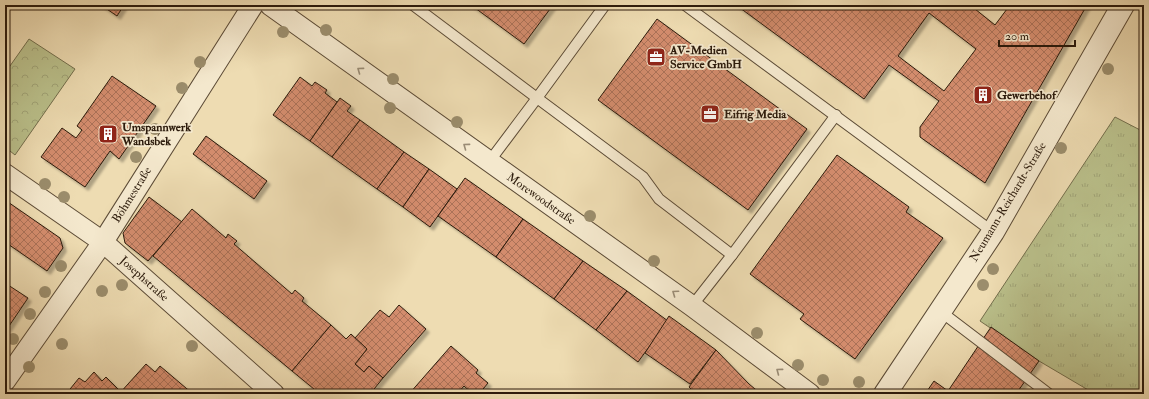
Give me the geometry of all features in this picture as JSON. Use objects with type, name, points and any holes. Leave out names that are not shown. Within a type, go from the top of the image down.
[{"type":"street","name":"Böhmestraße","points":[[5,381],[103,242],[253,5]]},
{"type":"street","name":"Morewoodstraße","points":[[270,5],[692,306],[810,394]]},
{"type":"street","name":"Neumann-Reichardt-Straße","points":[[885,394],[993,232],[1123,5]]},
{"type":"street","name":"Josephstraße","points":[[5,174],[103,242],[274,394]]},
{"type":"lane","points":[[413,5],[643,177],[659,199],[732,255]]},
{"type":"lane","points":[[489,162],[605,5]]},
{"type":"lane","points":[[685,5],[993,232]]},
{"type":"lane","points":[[692,306],[732,255],[836,115]]},
{"type":"lane","points":[[940,311],[1049,394]]},
{"type":"green space","points":[[29,39],[75,69],[15,155],[5,147],[5,73]]},
{"type":"green space","points":[[1115,117],[1144,132],[1144,394],[1095,394],[1039,361],[980,321]]},
{"type":"building","points":[[101,5],[124,5],[117,16]]},
{"type":"building","points":[[471,5],[553,5],[524,44]]},
{"type":"building","name":"Gewerbehof","points":[[736,5],[970,5],[995,25],[1010,5],[1087,5],[985,183],[920,137],[920,127],[939,101],[889,65],[864,99]],"holes":[[[929,13],[976,49],[944,91],[898,56]]]},
{"type":"building","points":[[657,19],[807,129],[748,210],[598,100]]},
{"type":"building","name":"Umspannwerk Wandsbek","points":[[112,76],[156,106],[119,159],[110,151],[85,187],[41,157],[62,128],[76,138],[82,130],[77,126]]},
{"type":"building","points":[[300,77],[312,86],[315,82],[327,90],[325,93],[337,102],[310,141],[273,115]]},
{"type":"building","points":[[340,98],[351,106],[347,111],[360,120],[332,157],[310,141]]},
{"type":"building","points":[[360,120],[404,152],[377,189],[332,157]]},
{"type":"building","points":[[206,136],[267,181],[254,199],[193,154]]},
{"type":"building","points":[[404,152],[429,169],[403,207],[377,189]]},
{"type":"building","points":[[837,155],[909,207],[906,212],[943,238],[855,359],[800,319],[804,314],[750,274]]},
{"type":"building","points":[[429,169],[457,189],[430,227],[403,207]]},
{"type":"building","points":[[465,178],[523,219],[496,257],[438,216]]},
{"type":"building","points":[[149,197],[182,222],[148,261],[125,243],[123,233]]},
{"type":"building","points":[[5,200],[60,238],[63,248],[47,271],[5,242]]},
{"type":"building","points":[[192,209],[226,238],[228,234],[237,241],[234,244],[292,294],[295,290],[304,298],[302,301],[331,325],[292,371],[153,256]]},
{"type":"building","points":[[523,219],[583,261],[554,299],[496,257]]},
{"type":"building","points":[[583,261],[627,291],[596,330],[554,299]]},
{"type":"building","points":[[5,283],[28,298],[5,332]]},
{"type":"building","points":[[627,291],[668,321],[638,362],[596,330]]},
{"type":"building","points":[[399,305],[426,329],[383,378],[369,366],[364,372],[355,364],[367,349],[355,338],[380,310],[389,317]]},
{"type":"building","points":[[669,316],[716,350],[690,384],[645,353]]},
{"type":"building","points":[[331,325],[346,339],[351,334],[367,349],[355,364],[364,372],[369,366],[383,378],[370,394],[320,394],[292,371]]},
{"type":"building","points":[[991,327],[1039,361],[1016,394],[953,394],[948,391]]},
{"type":"building","points":[[451,346],[478,370],[476,373],[488,383],[479,394],[473,394],[464,386],[457,394],[409,394]]},
{"type":"building","points":[[716,350],[749,384],[761,394],[696,394],[689,387]]},
{"type":"building","points":[[146,364],[155,372],[160,366],[193,394],[119,394]]},
{"type":"building","points":[[94,372],[102,381],[106,377],[121,392],[119,394],[66,394],[79,378],[85,382]]},
{"type":"building","points":[[934,381],[948,391],[953,394],[925,394]]},
{"type":"place","name":"AV-Medien Service GmbH","points":[[656,57]]},
{"type":"place","name":"Gewerbehof","points":[[983,95]]},
{"type":"place","name":"Eifrig Media","points":[[710,114]]},
{"type":"place","name":"Umspannwerk Wandsbek","points":[[108,134]]}]
